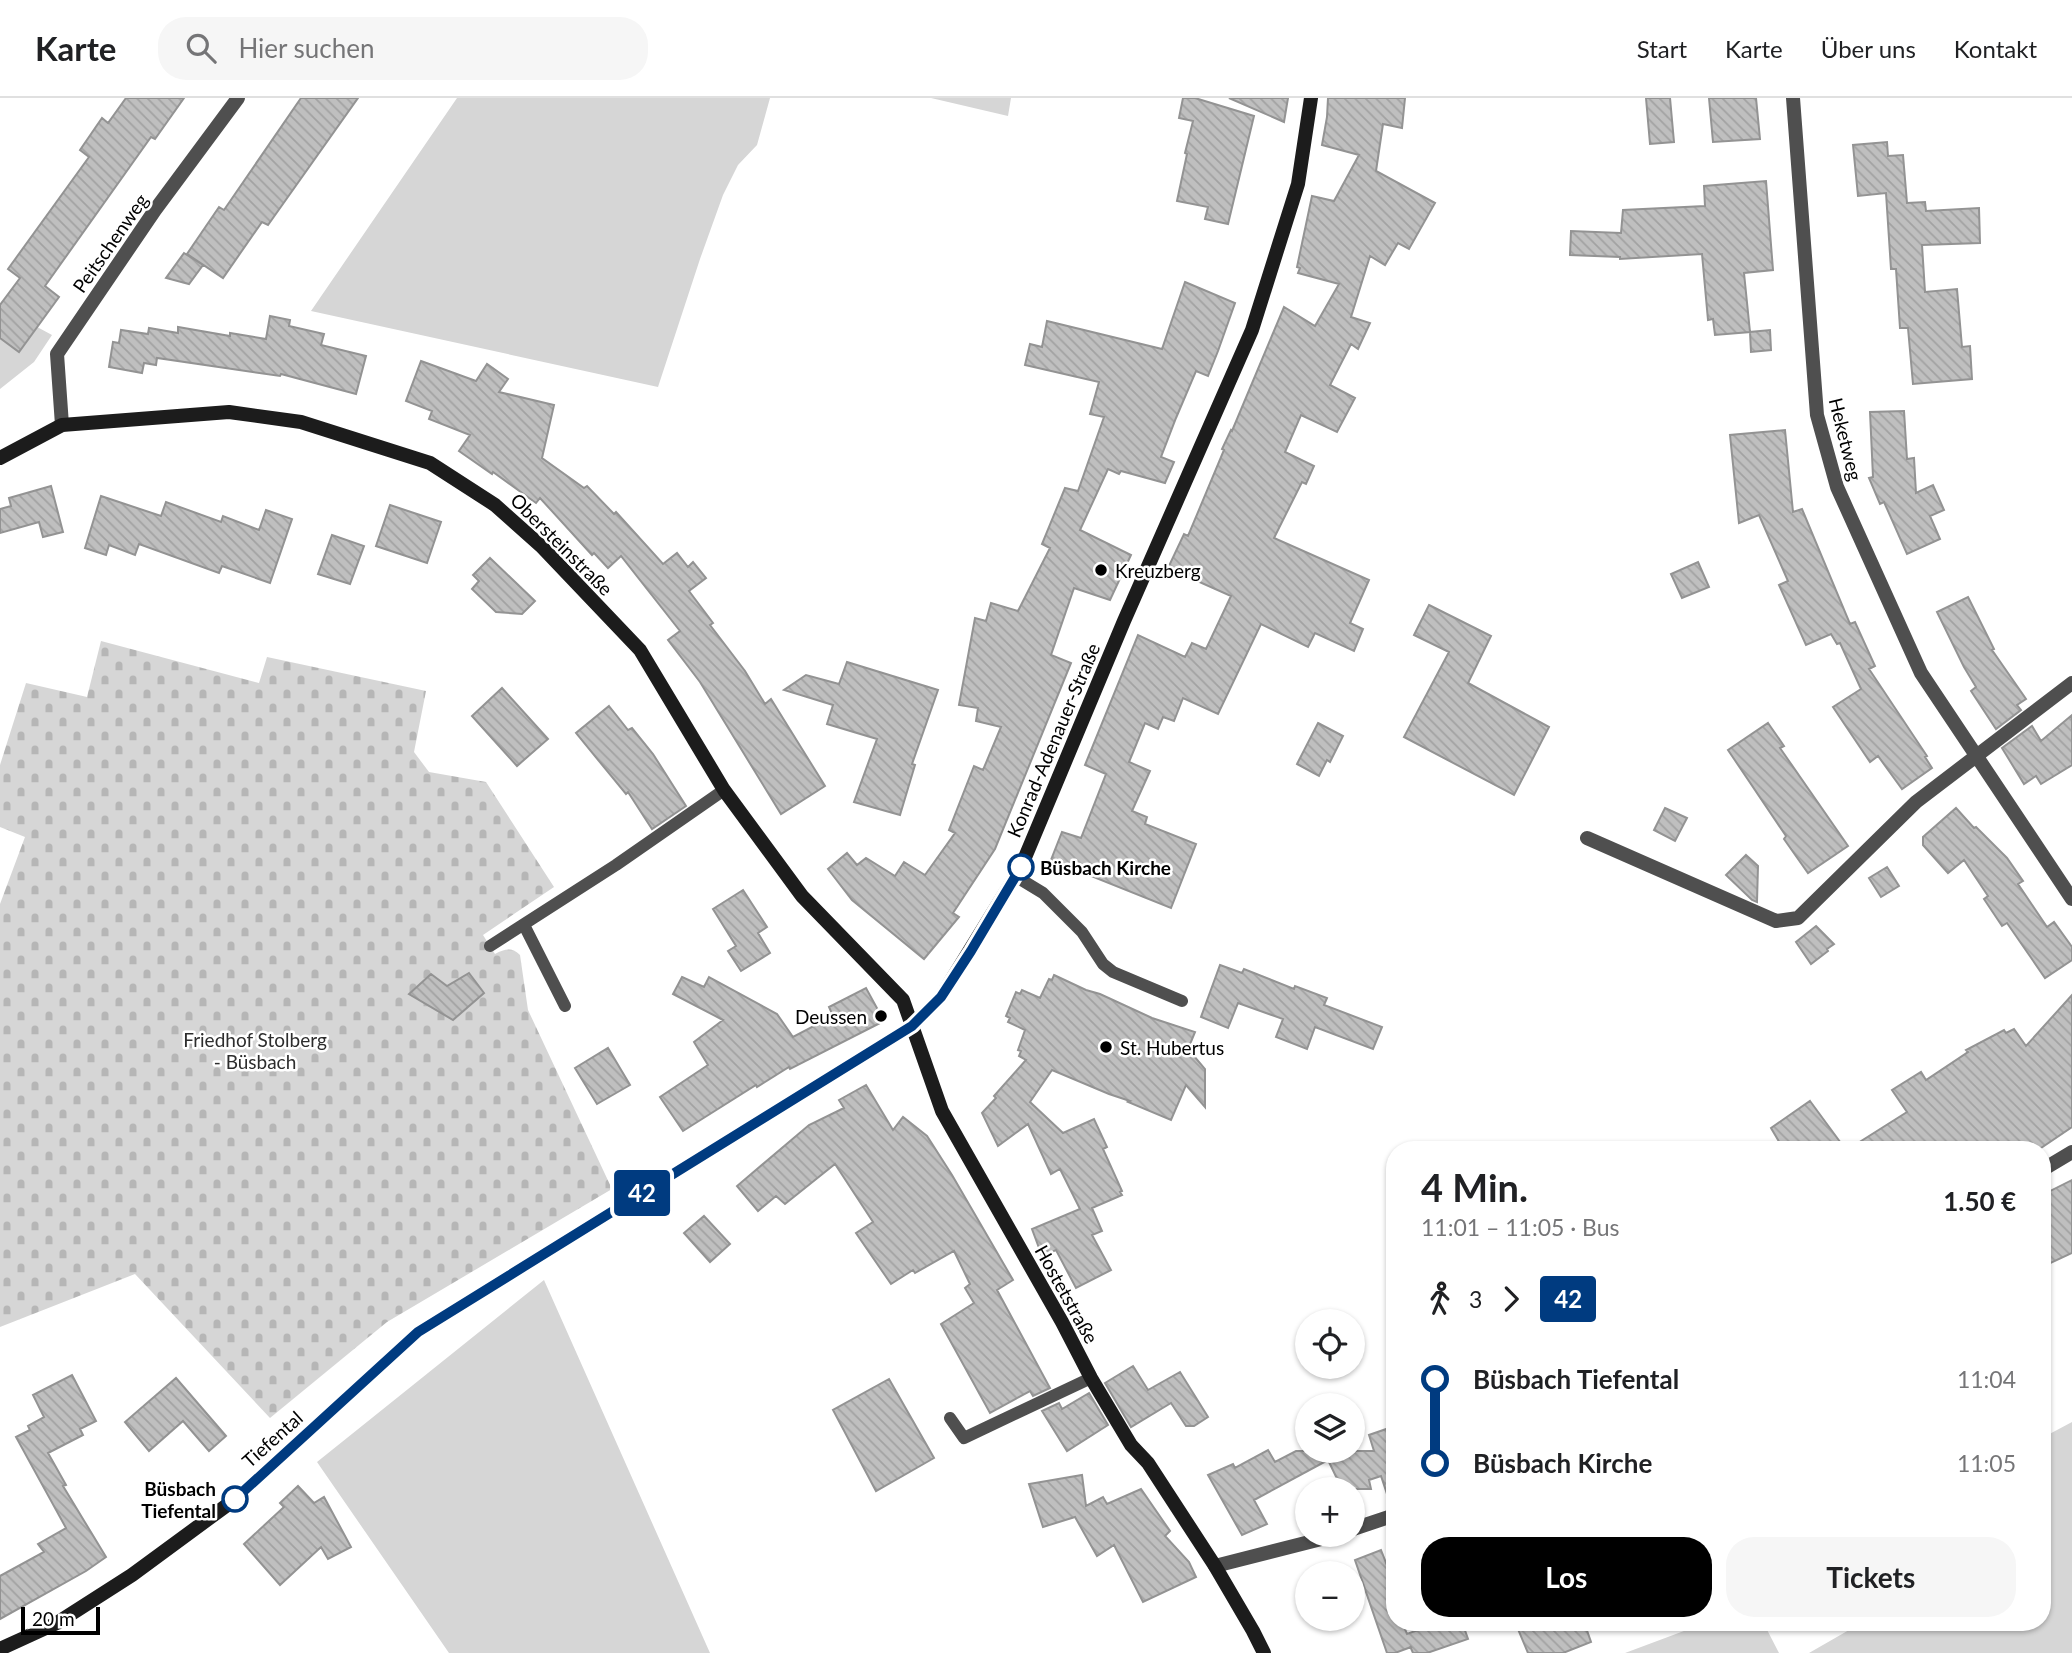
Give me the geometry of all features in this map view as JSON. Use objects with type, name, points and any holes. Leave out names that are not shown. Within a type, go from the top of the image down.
[{"type":"street","name":"Peitschenweg","points":[[62,425],[57,354],[155,210],[238,98]]},
{"type":"street","name":"Konrad-Adenauer-Straße","points":[[418,1332],[912,1026],[941,997],[1015,877],[1252,330],[1298,184],[1311,98]]},
{"type":"street","name":"Heketweg","points":[[1793,98],[1817,415],[1837,487],[1922,673],[2072,899]]},
{"type":"street","name":"Obersteinstraße","points":[[0,457],[62,425],[229,412],[300,422],[430,463],[505,513],[541,546],[639,650],[724,790],[802,896],[903,1000],[912,1026]]},
{"type":"street","points":[[1587,838],[1776,921],[1798,918],[1916,802],[2072,683]]},
{"type":"street","name":"Hostetstraße","points":[[912,1026],[942,1111],[1091,1378],[1130,1445],[1148,1463],[1215,1566],[1264,1653]]},
{"type":"street","points":[[2051,1165],[2072,1152]]},
{"type":"street","name":"Tiefental","points":[[0,1648],[57,1623],[132,1576],[234,1500],[418,1332]]},
{"type":"street","points":[[1365,1525],[1386,1518]]},
{"type":"street","points":[[1215,1566],[1295,1546]]},
{"type":"lane","points":[[490,946],[616,865],[724,790]]},
{"type":"lane","points":[[1015,877],[1043,892],[1082,932],[1103,964],[1113,972],[1182,1001]]},
{"type":"lane","points":[[524,925],[565,1006]]},
{"type":"lane","points":[[950,1418],[964,1438],[1091,1378]]},
{"type":"green space","points":[[457,98],[770,98],[757,145],[738,165],[723,195],[658,387],[311,311]]},
{"type":"green space","points":[[931,98],[1011,98],[1008,116]]},
{"type":"green space","points":[[0,307],[52,335],[34,362],[0,389]]},
{"type":"green space","name":"Friedhof Stolberg - Büsbach","points":[[101,641],[259,683],[267,657],[426,691],[414,752],[429,772],[486,782],[554,887],[483,935],[495,954],[508,950],[520,955],[528,1010],[612,1189],[387,1322],[270,1418],[135,1274],[0,1327],[0,904],[25,837],[0,827],[0,765],[26,683],[87,697]]},
{"type":"green space","points":[[544,1280],[710,1653],[449,1653],[317,1462]]},
{"type":"green space","points":[[2072,1422],[2072,1653],[1809,1653],[1847,1631],[2051,1631],[2051,1433]]},
{"type":"green space","points":[[1684,1631],[1768,1631],[1779,1653],[1625,1653]]},
{"type":"building","points":[[126,98],[184,98],[155,139],[151,137],[45,286],[59,297],[19,352],[0,338],[0,305],[20,278],[8,269],[89,157],[80,150],[102,118],[108,123]]},
{"type":"building","points":[[301,98],[358,98],[268,225],[262,222],[223,278],[187,254],[219,207],[224,210]]},
{"type":"building","points":[[1183,98],[1195,98],[1254,116],[1228,224],[1205,219],[1208,207],[1177,201],[1193,121],[1179,118]]},
{"type":"building","points":[[1229,98],[1288,98],[1284,122]]},
{"type":"building","points":[[1328,98],[1405,98],[1402,128],[1383,124],[1376,171],[1435,203],[1409,249],[1398,243],[1385,265],[1370,256],[1351,317],[1370,323],[1358,349],[1351,344],[1330,385],[1355,398],[1337,432],[1301,415],[1285,452],[1314,466],[1306,484],[1302,482],[1274,538],[1369,580],[1350,623],[1363,629],[1354,651],[1315,633],[1308,647],[1261,624],[1218,714],[1183,698],[1174,721],[1163,717],[1158,729],[1145,723],[1129,762],[1150,771],[1132,811],[1147,817],[1145,824],[1196,844],[1171,908],[1051,860],[1062,832],[1081,838],[1106,774],[1085,765],[1138,635],[1185,657],[1192,643],[1206,649],[1231,596],[1168,568],[1184,534],[1188,536],[1224,450],[1222,449],[1284,307],[1315,326],[1339,284],[1298,273],[1300,268],[1297,267],[1312,196],[1334,201],[1359,155],[1322,145]]},
{"type":"building","points":[[1646,98],[1670,98],[1674,142],[1650,144]]},
{"type":"building","points":[[1709,98],[1756,98],[1760,139],[1713,142]]},
{"type":"building","points":[[1887,142],[1888,156],[1903,155],[1907,203],[1925,202],[1926,211],[1979,208],[1980,243],[1922,245],[1925,292],[1957,289],[1962,347],[1970,346],[1972,379],[1913,384],[1908,328],[1900,328],[1896,269],[1891,269],[1886,193],[1858,196],[1853,145]]},
{"type":"building","points":[[1766,181],[1773,270],[1744,273],[1750,332],[1715,335],[1713,319],[1708,320],[1702,254],[1620,259],[1570,255],[1571,231],[1621,233],[1623,210],[1705,206],[1704,186]]},
{"type":"building","points":[[184,253],[203,265],[189,284],[166,278]]},
{"type":"building","points":[[1185,282],[1235,303],[1218,351],[1208,376],[1196,371],[1176,418],[1161,457],[1174,462],[1165,483],[1121,471],[1119,474],[1108,469],[1080,530],[1131,555],[1110,600],[1074,588],[1051,655],[1071,663],[995,849],[953,913],[959,917],[924,959],[852,900],[828,869],[847,853],[857,865],[866,858],[895,876],[904,862],[925,875],[955,833],[949,830],[974,766],[983,770],[1001,727],[976,721],[978,708],[959,705],[975,618],[986,621],[991,603],[1018,611],[1050,548],[1042,544],[1065,488],[1078,491],[1104,417],[1090,414],[1099,382],[1025,365],[1030,344],[1042,347],[1047,321],[1162,349]]},
{"type":"building","points":[[270,316],[290,320],[289,326],[324,334],[321,345],[366,356],[356,394],[281,374],[280,376],[157,358],[156,365],[144,363],[142,373],[109,367],[113,342],[119,343],[121,330],[148,334],[149,328],[178,333],[178,327],[266,339]]},
{"type":"building","points":[[1770,330],[1771,350],[1751,352],[1750,332]]},
{"type":"building","points":[[421,361],[476,381],[487,364],[508,379],[499,392],[554,405],[542,458],[584,488],[587,486],[614,514],[616,512],[663,564],[677,553],[688,567],[693,562],[706,578],[689,591],[765,704],[771,699],[825,786],[781,814],[700,682],[668,640],[680,631],[621,556],[608,568],[594,553],[592,555],[540,498],[536,503],[459,451],[470,435],[429,419],[432,411],[406,401]]},
{"type":"building","points":[[1904,411],[1907,459],[1914,458],[1916,493],[1933,485],[1944,510],[1930,516],[1940,539],[1907,554],[1884,502],[1880,504],[1869,478],[1873,477],[1870,412]]},
{"type":"building","points":[[1785,430],[1793,512],[1802,509],[1850,624],[1855,622],[1875,666],[1869,669],[1927,756],[1925,757],[1932,768],[1902,789],[1878,756],[1870,762],[1833,707],[1861,689],[1840,643],[1837,644],[1831,634],[1806,645],[1779,585],[1788,581],[1759,515],[1739,523],[1730,435]]},
{"type":"building","points":[[51,486],[63,532],[43,537],[39,522],[0,533],[0,509],[11,506],[9,498]]},
{"type":"building","points":[[101,496],[161,516],[166,502],[221,522],[223,516],[259,530],[266,510],[292,519],[270,583],[222,566],[219,573],[139,544],[135,555],[109,545],[106,555],[85,548]]},
{"type":"building","points":[[390,505],[441,522],[427,563],[376,546]]},
{"type":"building","points":[[332,535],[364,546],[350,584],[318,574]]},
{"type":"building","points":[[490,558],[535,601],[522,614],[496,612],[472,589],[479,581],[473,575]]},
{"type":"building","points":[[1698,562],[1709,587],[1682,598],[1671,574]]},
{"type":"building","points":[[1968,597],[1994,649],[1992,650],[2026,699],[2017,705],[2021,710],[1996,729],[1971,691],[1976,687],[1937,612]]},
{"type":"building","points":[[1429,605],[1491,636],[1468,683],[1549,727],[1514,795],[1404,737],[1449,652],[1414,635]]},
{"type":"building","points":[[847,662],[938,690],[912,764],[915,765],[900,815],[854,802],[877,739],[827,724],[833,705],[784,690],[806,675],[839,684]]},
{"type":"building","points":[[502,688],[548,739],[517,766],[472,716]]},
{"type":"building","points":[[609,706],[628,730],[632,728],[653,754],[686,806],[652,829],[628,792],[626,794],[576,733]]},
{"type":"building","points":[[2072,715],[2072,765],[2041,784],[2036,776],[2024,784],[2002,748],[2032,726],[2041,741]]},
{"type":"building","points":[[1318,723],[1343,736],[1330,762],[1327,760],[1319,776],[1297,764]]},
{"type":"building","points":[[1768,723],[1784,746],[1780,748],[1848,846],[1808,873],[1728,750]]},
{"type":"building","points":[[1665,808],[1687,818],[1675,841],[1654,830]]},
{"type":"building","points":[[1956,808],[2007,858],[2023,881],[2018,884],[2047,927],[2054,922],[2072,947],[2072,960],[2045,978],[2007,923],[2002,926],[1984,899],[1988,896],[1964,860],[1948,873],[1923,845],[1923,837]]},
{"type":"building","points":[[1746,855],[1758,866],[1757,902],[1726,875]]},
{"type":"building","points":[[1887,867],[1899,886],[1881,897],[1869,878]]},
{"type":"building","points":[[743,890],[767,927],[758,933],[770,953],[741,971],[728,951],[736,946],[713,909]]},
{"type":"building","points":[[1816,926],[1834,944],[1811,964],[1796,942]]},
{"type":"building","points":[[1220,965],[1242,973],[1244,969],[1294,989],[1295,986],[1327,998],[1324,1005],[1382,1027],[1373,1049],[1315,1027],[1307,1049],[1276,1037],[1283,1019],[1238,1003],[1228,1028],[1201,1017]]},
{"type":"building","points":[[469,973],[484,993],[453,1020],[409,994],[431,974],[447,986]]},
{"type":"building","points":[[1054,975],[1152,1018],[1195,1032],[1188,1049],[1205,1069],[1205,1107],[1186,1085],[1171,1120],[1052,1070],[1030,1102],[1063,1133],[1094,1119],[1107,1147],[1103,1149],[1122,1191],[1122,1195],[1092,1208],[1102,1231],[1092,1235],[1111,1270],[1076,1288],[1056,1250],[1042,1256],[1032,1229],[1080,1209],[1060,1169],[1051,1174],[1028,1124],[998,1146],[982,1113],[1026,1060],[1019,1056],[1021,1051],[1018,1050],[1025,1030],[1008,1022],[1010,1018],[1006,1016],[1016,992],[1020,994],[1022,990],[1040,998],[1049,979],[1052,980]]},
{"type":"building","points":[[682,977],[704,987],[709,977],[777,1014],[793,1037],[833,1016],[829,1007],[866,988],[884,1021],[790,1069],[789,1067],[757,1087],[756,1085],[683,1131],[660,1097],[708,1065],[694,1042],[723,1020],[673,994]]},
{"type":"building","points":[[2072,995],[2072,1127],[2051,1141],[1861,1141],[1907,1112],[1892,1090],[1921,1072],[1926,1080],[1968,1052],[1966,1050],[2004,1030],[2006,1033],[2014,1029],[2026,1046]]},
{"type":"building","points":[[608,1048],[630,1085],[597,1104],[575,1068]]},
{"type":"building","points":[[866,1085],[893,1130],[903,1117],[927,1136],[952,1175],[1013,1280],[997,1290],[1050,1388],[1033,1396],[1030,1391],[990,1413],[941,1324],[974,1303],[965,1288],[970,1284],[954,1251],[915,1273],[913,1270],[891,1284],[856,1233],[873,1222],[835,1164],[785,1204],[776,1196],[758,1211],[737,1186],[809,1125],[844,1108],[839,1100]]},
{"type":"building","points":[[1810,1101],[1839,1141],[1779,1141],[1771,1128]]},
{"type":"building","points":[[2072,1180],[2072,1253],[2051,1263],[2051,1190]]},
{"type":"building","points":[[704,1216],[730,1244],[710,1262],[684,1233]]},
{"type":"building","points":[[1133,1366],[1148,1390],[1180,1372],[1208,1417],[1194,1426],[1186,1426],[1171,1403],[1131,1427],[1105,1383]]},
{"type":"building","points":[[72,1375],[96,1421],[80,1429],[83,1435],[48,1453],[66,1485],[63,1486],[106,1557],[0,1619],[0,1576],[44,1552],[38,1544],[66,1528],[16,1437],[30,1430],[28,1426],[44,1417],[33,1395]]},
{"type":"building","points":[[176,1378],[226,1436],[209,1451],[183,1421],[149,1451],[125,1422]]},
{"type":"building","points":[[889,1379],[934,1458],[876,1491],[833,1410]]},
{"type":"building","points":[[1089,1393],[1108,1425],[1067,1451],[1042,1411],[1059,1403],[1062,1409]]},
{"type":"building","points":[[1386,1429],[1386,1491],[1381,1476],[1369,1480],[1371,1489],[1365,1489],[1365,1477],[1336,1477],[1329,1463],[1365,1463],[1365,1451],[1374,1451],[1369,1435]]},
{"type":"building","points":[[1268,1450],[1275,1462],[1295,1452],[1295,1463],[1322,1463],[1254,1500],[1267,1524],[1242,1535],[1208,1475],[1233,1464],[1235,1468]]},
{"type":"building","points":[[1082,1475],[1086,1506],[1103,1497],[1107,1504],[1141,1489],[1170,1531],[1165,1536],[1189,1562],[1196,1577],[1143,1602],[1114,1545],[1097,1556],[1075,1517],[1043,1527],[1029,1484]]},
{"type":"building","points":[[298,1486],[314,1503],[324,1497],[351,1547],[328,1559],[321,1547],[280,1585],[244,1544],[284,1507],[280,1503]]},
{"type":"building","points":[[1381,1550],[1386,1563],[1386,1631],[1406,1631],[1407,1634],[1415,1631],[1465,1631],[1468,1639],[1427,1653],[1413,1653],[1411,1647],[1387,1653],[1365,1589],[1365,1561],[1355,1561]]},
{"type":"building","points":[[1519,1631],[1587,1631],[1591,1642],[1563,1653],[1528,1653]]},
{"type":"bus line","name":"42","points":[[235,1499],[418,1332],[912,1026],[941,997],[1021,867]]},
{"type":"place","name":"Kreuzberg","points":[[1101,570]]},
{"type":"place","name":"Büsbach Kirche","points":[[1021,867]]},
{"type":"place","name":"Deussen","points":[[881,1016]]},
{"type":"place","name":"St. Hubertus","points":[[1106,1047]]},
{"type":"place","name":"Büsbach Tiefental","points":[[235,1499]]}]
